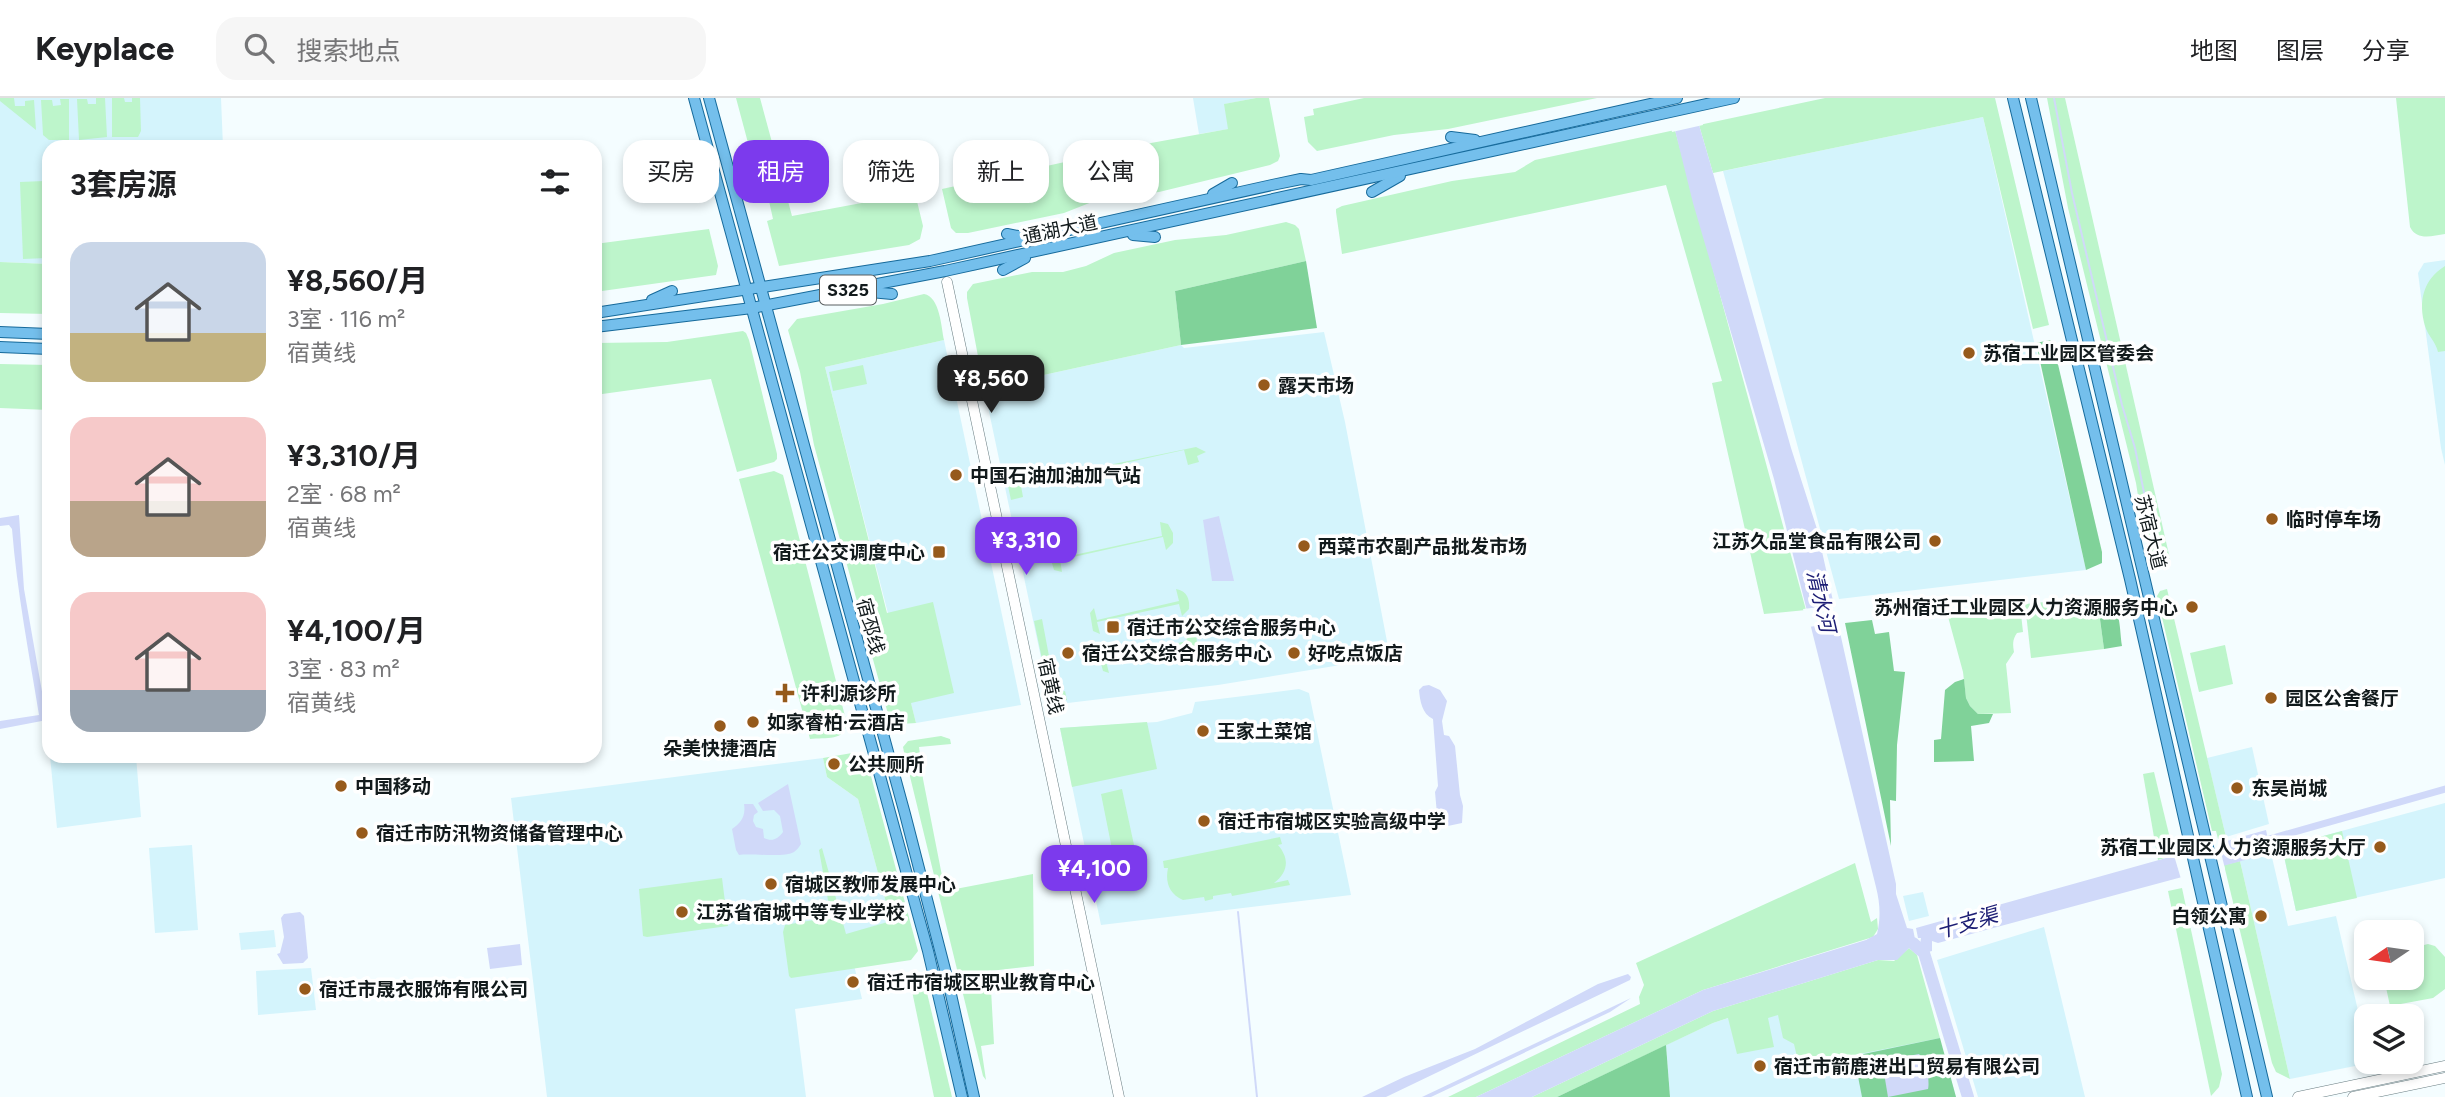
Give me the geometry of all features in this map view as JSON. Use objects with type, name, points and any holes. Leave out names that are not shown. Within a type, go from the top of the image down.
[{"type":"main road","name":"宿邳线","points":[[694,98],[928,951],[962,1097]]},
{"type":"main road","name":"宿邳线","points":[[709,98],[905,814],[948,981],[974,1097]]},
{"type":"main road","name":"通湖大道","points":[[602,312],[930,261],[1677,98]]},
{"type":"main road","name":"通湖大道","points":[[602,326],[752,308],[846,290],[946,277],[1038,251],[1734,98]]},
{"type":"main road","name":"苏宿大道","points":[[2013,98],[2130,579],[2247,1097]]},
{"type":"main road","name":"苏宿大道","points":[[2031,98],[2267,1097]]},
{"type":"main road","points":[[1451,137],[1485,141]]},
{"type":"main road","points":[[1371,192],[1411,170]]},
{"type":"main road","points":[[1202,201],[1232,183]]},
{"type":"main road","points":[[1007,234],[1034,239]]},
{"type":"main road","points":[[1120,234],[1155,237]]},
{"type":"main road","points":[[1003,270],[1038,251]]},
{"type":"main road","name":"宿黄线","points":[[946,277],[1119,1097]]},
{"type":"main road","points":[[846,290],[892,294]]},
{"type":"main road","points":[[643,305],[672,291]]},
{"type":"main road","points":[[0,332],[42,334]]},
{"type":"main road","points":[[0,347],[42,349]]},
{"type":"main road","points":[[2298,1097],[2445,1066]]},
{"type":"main road","points":[[2353,1097],[2445,1078]]},
{"type":"shaded area","points":[[0,98],[221,98],[223,140],[42,140],[42,264],[0,262]]},
{"type":"shaded area","points":[[1193,98],[1256,98],[1225,104],[1229,129],[1199,134]]},
{"type":"shaded area","points":[[1983,117],[2086,570],[1839,599],[1723,171]]},
{"type":"shaded area","points":[[2445,260],[2445,465],[2418,273],[2424,263]]},
{"type":"shaded area","points":[[1324,332],[1345,422],[1390,657],[1218,685],[1051,705],[984,388],[1181,345],[1184,348]]},
{"type":"shaded area","points":[[944,340],[1021,705],[916,723],[825,367]]},
{"type":"shaded area","points":[[1299,689],[1309,693],[1351,895],[1101,925],[1060,728],[1157,722],[1192,713],[1195,702]]},
{"type":"shaded area","points":[[2252,747],[2269,824],[2226,837],[2207,758]]},
{"type":"shaded area","name":"江苏省宿城中等专业学校","points":[[823,758],[827,777],[858,799],[891,921],[847,935],[862,999],[795,1009],[806,1097],[547,1097],[511,798]]},
{"type":"shaded area","points":[[51,763],[137,763],[141,817],[57,828]]},
{"type":"shaded area","points":[[2445,803],[2445,878],[2296,911],[2282,847]]},
{"type":"shaded area","points":[[192,845],[198,930],[155,933],[149,848]]},
{"type":"shaded area","points":[[2271,853],[2288,926],[2336,916],[2356,1004],[2354,1004],[2354,1066],[2290,1079],[2240,861]]},
{"type":"shaded area","points":[[1923,892],[1929,916],[1909,921],[1903,896]]},
{"type":"shaded area","points":[[2044,927],[2085,1097],[1978,1097],[1937,960]]},
{"type":"shaded area","points":[[274,930],[276,947],[241,950],[239,933]]},
{"type":"shaded area","points":[[1919,967],[1956,1097],[1670,1097],[1666,1045],[1713,1023],[1762,1007]]},
{"type":"shaded area","points":[[311,968],[316,1010],[258,1015],[256,971]]},
{"type":"green space","points":[[0,98],[14,98],[15,106],[25,106],[25,101],[34,100],[36,130],[0,101]]},
{"type":"green space","points":[[96,98],[105,98],[107,137],[79,140],[77,99],[87,99],[88,104],[96,104]]},
{"type":"green space","points":[[112,98],[124,98],[125,102],[132,102],[132,98],[140,98],[141,131],[138,137],[112,137]]},
{"type":"green space","points":[[736,98],[760,98],[771,140],[747,140]]},
{"type":"green space","points":[[1269,98],[1280,156],[1278,161],[1159,192],[1159,142],[1228,129],[1224,104]]},
{"type":"green space","points":[[1364,98],[1597,98],[1448,129],[1394,135],[1317,151],[1308,142],[1304,117],[1314,115],[1313,109]]},
{"type":"green space","points":[[1825,98],[1995,98],[2049,325],[2033,329],[1983,117],[1713,173],[1699,125]]},
{"type":"green space","points":[[2047,98],[2065,98],[2170,559],[2159,560],[2154,557],[2149,551],[2144,534],[2136,483],[2068,208]]},
{"type":"green space","points":[[2396,98],[2445,98],[2445,234],[2421,236],[2410,227]]},
{"type":"green space","points":[[60,99],[69,99],[69,140],[49,140],[43,135],[41,100],[52,100],[53,106],[61,105]]},
{"type":"green space","points":[[1675,130],[1806,610],[1764,614],[1712,383],[1722,381],[1666,185],[1342,254],[1336,209],[1342,206],[1452,181],[1515,172],[1535,160]]},
{"type":"green space","points":[[1063,162],[1063,203],[1089,203],[1064,213],[968,233],[956,233],[951,228],[942,189],[953,187],[953,203],[1049,203],[1049,165]]},
{"type":"green space","points":[[42,181],[42,258],[23,259],[20,182]]},
{"type":"green space","points":[[769,203],[788,203],[792,216],[862,203],[917,203],[923,226],[920,239],[909,245],[779,266],[767,221],[773,219]]},
{"type":"green space","points":[[1286,222],[1299,229],[1306,261],[1175,291],[1181,345],[984,388],[967,298],[967,292],[973,284],[1032,272],[1063,272],[1086,266],[1114,253],[1175,240],[1226,235]]},
{"type":"green space","points":[[709,229],[718,266],[716,275],[602,291],[602,243]]},
{"type":"green space","points":[[1306,261],[1317,328],[1181,345],[1175,291]]},
{"type":"green space","points":[[0,262],[42,264],[42,314],[0,313]]},
{"type":"green space","points":[[2445,266],[2445,351],[2438,352],[2425,326],[2422,300],[2427,285]]},
{"type":"green space","points":[[924,294],[937,306],[944,340],[825,367],[887,613],[933,602],[954,693],[911,703],[916,723],[908,723],[897,722],[888,714],[814,445],[800,372],[788,330],[797,319]]},
{"type":"green space","points":[[743,331],[746,333],[777,454],[774,462],[737,472],[711,379],[602,394],[602,343],[667,342]]},
{"type":"green space","points":[[2050,340],[2053,343],[2102,552],[2102,563],[2086,570],[2036,343]]},
{"type":"green space","points":[[0,364],[42,365],[42,410],[0,408]]},
{"type":"green space","points":[[863,365],[867,384],[833,391],[829,372]]},
{"type":"green space","points":[[1196,447],[1206,452],[1197,456],[1199,462],[1188,465],[1184,450],[1021,486],[1023,497],[1011,500],[1008,486]]},
{"type":"green space","points":[[774,471],[783,475],[846,720],[843,732],[835,737],[810,739],[739,479]]},
{"type":"green space","points":[[1160,522],[1168,524],[1173,533],[1173,543],[1166,550],[1163,537],[1060,560],[1062,572],[1054,570],[1049,553],[1057,545],[1060,558],[1162,536]]},
{"type":"green space","points":[[1176,589],[1187,596],[1189,602],[1189,609],[1182,616],[1179,604],[1097,622],[1100,634],[1093,631],[1090,613],[1094,608],[1097,620],[1179,601]]},
{"type":"green space","points":[[2167,589],[2226,837],[2218,839],[2216,831],[2212,831],[2157,596],[2160,591]]},
{"type":"green space","points":[[2097,597],[2104,649],[2031,658],[2025,604]]},
{"type":"green space","points":[[2097,597],[2105,598],[2115,607],[2122,646],[2104,649]]},
{"type":"green space","points":[[2020,605],[2023,632],[2015,636],[2014,652],[2006,664],[2011,713],[1978,714],[1966,698],[1963,672],[1947,613]]},
{"type":"green space","points":[[1042,619],[1056,693],[1065,691],[1067,700],[1051,702],[1034,621]]},
{"type":"green space","points":[[1872,620],[1875,634],[1889,632],[1894,671],[1905,672],[1897,745],[1896,801],[1890,800],[1891,846],[1845,623]]},
{"type":"green space","points":[[1185,629],[1193,630],[1196,635],[1198,648],[1191,654],[1188,643],[1106,661],[1109,673],[1103,671],[1098,652],[1103,647],[1106,659],[1187,641]]},
{"type":"green space","points":[[2225,645],[2233,684],[2199,692],[2190,653]]},
{"type":"green space","points":[[1964,679],[1966,698],[1970,706],[1978,714],[1993,714],[1989,723],[1971,726],[1974,761],[1934,762],[1934,740],[1941,739],[1945,690]]},
{"type":"green space","points":[[1147,722],[1157,769],[1072,787],[1060,728]]},
{"type":"green space","points":[[941,736],[950,739],[951,744],[919,747],[945,891],[1033,874],[1034,966],[990,971],[994,1044],[981,1046],[986,1080],[903,747],[908,741]]},
{"type":"green space","points":[[852,753],[868,765],[918,951],[911,960],[791,978],[783,932],[785,925],[831,917],[819,850],[822,848],[846,934],[891,921],[858,799],[827,777],[823,758]]},
{"type":"green space","points":[[2154,772],[2174,855],[2158,860],[2143,774]]},
{"type":"green space","points":[[1122,789],[1134,845],[1112,849],[1101,794]]},
{"type":"green space","points":[[2342,831],[2357,898],[2296,911],[2282,847]]},
{"type":"green space","points":[[1280,837],[1282,844],[1278,845],[1286,865],[1274,883],[1288,880],[1290,885],[1232,896],[1231,893],[1213,896],[1213,899],[1205,901],[1204,897],[1183,900],[1169,887],[1168,868],[1164,868],[1163,861]]},
{"type":"green space","points":[[2240,861],[2290,1079],[2276,1072],[2272,1063],[2224,865]]},
{"type":"green space","points":[[1855,863],[1871,922],[1877,918],[1878,929],[1873,937],[1703,990],[1476,1097],[1448,1097],[1640,1004],[1639,997],[1644,985],[1636,963]]},
{"type":"green space","points":[[722,878],[728,926],[643,936],[639,889]]},
{"type":"green space","points":[[2182,888],[2222,1074],[2219,1087],[2211,1096],[2168,891]]},
{"type":"green space","points":[[2424,945],[2435,946],[2445,957],[2445,989],[2433,998],[2390,1004],[2387,990],[2424,990]]},
{"type":"green space","points":[[1909,948],[1917,955],[1940,1038],[1799,1066],[1794,1044],[1783,1038],[1778,1015],[1768,1018],[1774,1047],[1737,1054],[1728,1018],[1557,1097],[1532,1097],[1713,1011],[1878,960],[1894,961]]},
{"type":"green space","points":[[922,990],[927,993],[952,1097],[934,1097],[912,991]]},
{"type":"green space","points":[[1940,1038],[1956,1097],[1862,1097],[1854,1056]]},
{"type":"green space","points":[[1666,1045],[1670,1097],[1557,1097]]},
{"type":"water","points":[[1667,98],[1699,125],[1791,448],[1817,529],[1896,884],[1896,894],[1907,928],[1913,929],[1913,940],[1920,945],[1921,938],[1918,938],[1916,928],[2266,830],[2271,853],[1938,943],[1932,941],[1932,951],[1917,955],[1909,948],[1897,960],[1878,960],[1713,1011],[1532,1097],[1476,1097],[1703,990],[1866,940],[1877,934],[1880,910],[1876,887],[1774,479],[1693,203]]},
{"type":"water","points":[[19,515],[24,589],[42,692],[42,721],[0,729],[0,721],[39,715],[20,599],[12,529],[9,525],[0,526],[0,518]]},
{"type":"water","points":[[1219,516],[1234,581],[1212,581],[1203,520]]},
{"type":"water","points":[[1429,685],[1440,690],[1447,701],[1442,721],[1444,735],[1449,736],[1455,746],[1463,806],[1462,823],[1443,827],[1438,825],[1433,719],[1424,711],[1419,690]]},
{"type":"water","points":[[788,784],[801,844],[790,854],[739,855],[732,829],[742,819],[744,804],[753,804],[758,812],[753,821],[756,827],[763,829],[764,838],[775,839],[783,832],[780,816],[774,810],[763,811],[758,803]]},
{"type":"water","points":[[300,912],[304,916],[308,958],[303,963],[283,964],[277,954],[280,953],[284,937],[281,918],[284,914]]},
{"type":"water","points":[[520,944],[522,965],[490,969],[487,948]]},
{"type":"water","points":[[1628,974],[1630,980],[1386,1097],[1362,1097],[1475,1049],[1598,984]]},
{"type":"water","points":[[1631,998],[1610,1012],[1431,1097],[1422,1097]]},
{"type":"water","points":[[1919,1054],[1927,1071],[1928,1089],[1888,1097],[1882,1061]]},
{"type":"pier","points":[[1663,98],[1696,98],[1703,125],[1672,132]]},
{"type":"pier","points":[[1837,605],[1841,623],[1808,627],[1803,609]]},
{"type":"pier","points":[[2218,840],[2225,869],[2181,879],[2173,852]]},
{"type":"waterway","points":[[2054,98],[2072,193],[2122,405],[2135,448],[2153,537]]},
{"type":"waterway","name":"十支渠","points":[[2259,842],[2445,789]]},
{"type":"waterway","points":[[1238,912],[1257,1097]]},
{"type":"waterway","name":"清水河","points":[[1913,943],[1924,953],[1968,1097]]},
{"type":"place","name":"苏宿工业园区管委会","points":[[1969,353]]},
{"type":"place","name":"露天市场","points":[[1264,385]]},
{"type":"place","name":"中国石油加油加气站","points":[[956,475]]},
{"type":"place","name":"临时停车场","points":[[2272,519]]},
{"type":"place","name":"江苏久品堂食品有限公司","points":[[1935,541]]},
{"type":"place","name":"西菜市农副产品批发市场","points":[[1304,546]]},
{"type":"place","name":"宿迁公交调度中心","points":[[939,552]]},
{"type":"place","name":"苏州宿迁工业园区人力资源服务中心","points":[[2192,607]]},
{"type":"place","name":"宿迁市公交综合服务中心","points":[[1113,627]]},
{"type":"place","name":"宿迁公交综合服务中心","points":[[1068,653]]},
{"type":"place","name":"好吃点饭店","points":[[1294,653]]},
{"type":"place","name":"许利源诊所","points":[[785,693]]},
{"type":"place","name":"园区公舍餐厅","points":[[2271,698]]},
{"type":"place","name":"如家睿柏·云酒店","points":[[753,722]]},
{"type":"place","name":"朵美快捷酒店","points":[[720,726]]},
{"type":"place","name":"王家土菜馆","points":[[1203,731]]},
{"type":"place","name":"公共厕所","points":[[834,764]]},
{"type":"place","name":"中国移动","points":[[341,786]]},
{"type":"place","name":"东吴尚城","points":[[2237,788]]},
{"type":"place","name":"宿迁市宿城区实验高级中学","points":[[1204,821]]},
{"type":"place","name":"宿迁市防汛物资储备管理中心","points":[[362,833]]},
{"type":"place","name":"苏宿工业园区人力资源服务大厅","points":[[2380,847]]},
{"type":"place","name":"宿城区教师发展中心","points":[[771,884]]},
{"type":"place","name":"江苏省宿城中等专业学校","points":[[682,912]]},
{"type":"place","name":"白领公寓","points":[[2261,916]]},
{"type":"place","name":"宿迁市宿城区职业教育中心","points":[[853,982]]},
{"type":"place","name":"宿迁市晟衣服饰有限公司","points":[[305,989]]},
{"type":"place","name":"宿迁市箭鹿进出口贸易有限公司","points":[[1760,1066]]}]
